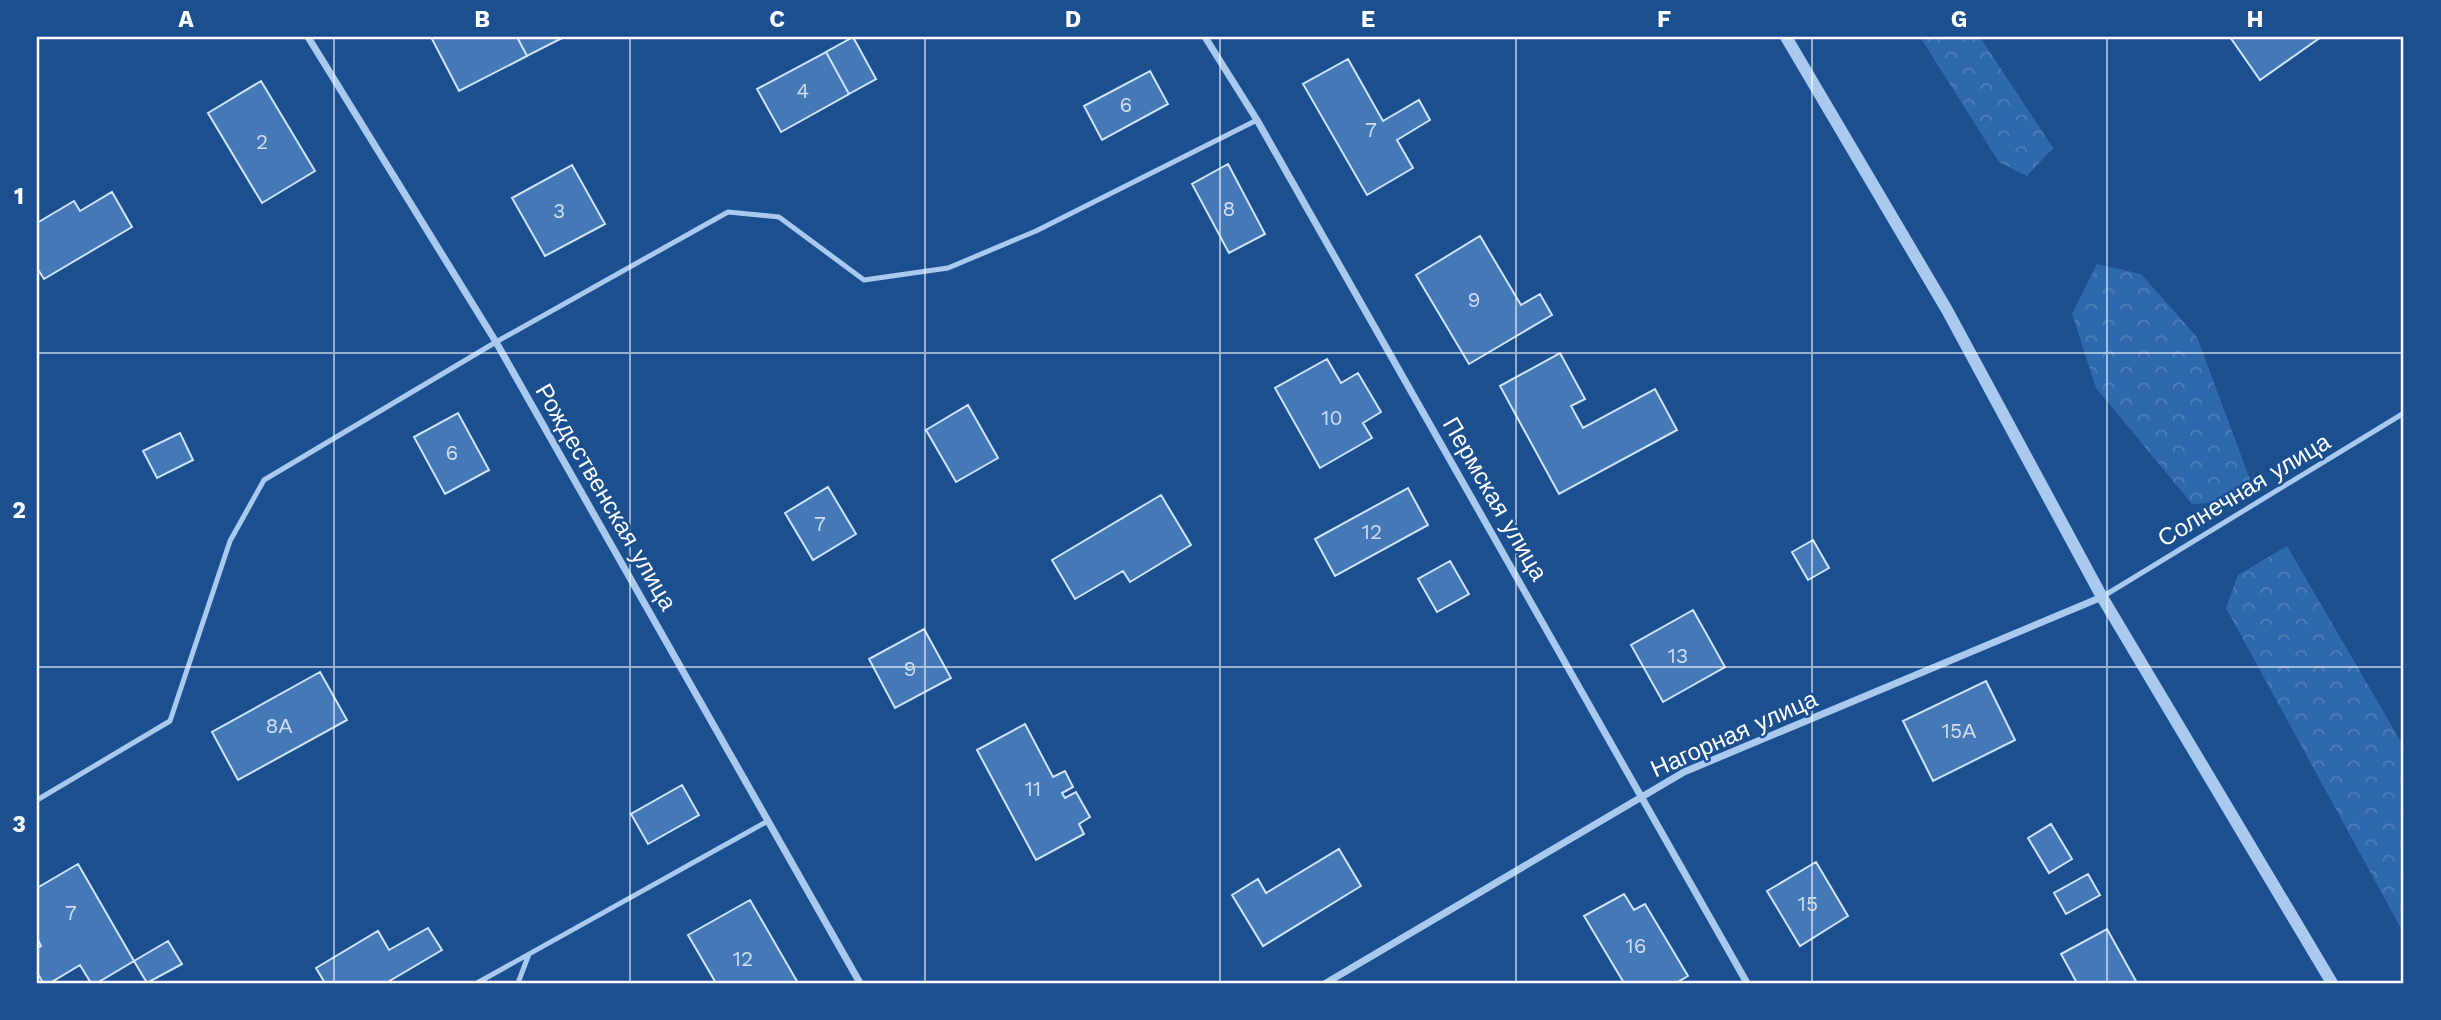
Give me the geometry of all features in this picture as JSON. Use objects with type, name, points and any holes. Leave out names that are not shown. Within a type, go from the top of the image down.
[{"type":"street","name":"Рождественская улица","points":[[307,37],[496,342],[860,983]]},
{"type":"street","name":"Пермская улица","points":[[1205,37],[1257,120],[1747,983]]},
{"type":"street","points":[[1786,37],[1947,310],[2102,597],[2332,983]]},
{"type":"street","name":"Нагорная улица","points":[[1326,983],[1684,772],[2102,597]]},
{"type":"lane","points":[[37,800],[170,721],[230,541],[264,480],[496,342],[728,212],[779,217],[864,280],[948,268],[1036,231],[1257,120]]},
{"type":"lane","name":"Солнечная улица","points":[[2102,597],[2404,413]]},
{"type":"lane","points":[[477,983],[768,821]]},
{"type":"lane","points":[[518,983],[529,954]]},
{"type":"green space","points":[[1920,37],[1980,37],[2053,148],[2027,176],[1999,162]]},
{"type":"green space","points":[[2097,264],[2141,274],[2197,337],[2252,485],[2216,503],[2192,504],[2096,388],[2072,314]]},
{"type":"green space","points":[[2287,546],[2404,747],[2404,934],[2226,608],[2238,575]]},
{"type":"building","points":[[431,37],[517,37],[527,56],[459,91]]},
{"type":"building","points":[[517,37],[564,37],[527,56]]},
{"type":"building","points":[[853,37],[876,79],[849,94],[826,52]]},
{"type":"building","points":[[2230,37],[2321,37],[2260,80]]},
{"type":"building","points":[[826,52],[849,94],[781,132],[757,89]]},
{"type":"building","points":[[1348,59],[1383,121],[1419,100],[1430,120],[1397,140],[1413,168],[1367,195],[1303,84]]},
{"type":"building","points":[[1150,71],[1168,104],[1102,140],[1084,106]]},
{"type":"building","points":[[261,81],[315,171],[262,203],[208,113]]},
{"type":"building","points":[[1228,164],[1265,234],[1229,253],[1192,184]]},
{"type":"building","points":[[572,165],[605,224],[545,256],[512,198]]},
{"type":"building","points":[[112,192],[132,227],[44,279],[37,268],[37,223],[74,201],[80,211]]},
{"type":"building","points":[[1480,236],[1521,305],[1540,294],[1552,315],[1469,364],[1416,275]]},
{"type":"building","points":[[1560,353],[1585,399],[1571,406],[1583,428],[1655,389],[1677,430],[1559,494],[1500,386]]},
{"type":"building","points":[[1327,359],[1341,383],[1358,373],[1381,412],[1363,423],[1372,438],[1320,468],[1275,388]]},
{"type":"building","points":[[968,405],[998,458],[956,482],[926,430]]},
{"type":"building","points":[[458,413],[489,470],[445,494],[414,437]]},
{"type":"building","points":[[180,433],[193,460],[157,478],[143,451]]},
{"type":"building","points":[[828,487],[856,534],[813,560],[785,513]]},
{"type":"building","points":[[1408,488],[1428,525],[1335,576],[1315,539]]},
{"type":"building","points":[[1161,495],[1191,545],[1130,582],[1123,571],[1075,599],[1052,560]]},
{"type":"building","points":[[1813,540],[1829,568],[1808,580],[1792,552]]},
{"type":"building","points":[[1450,561],[1469,594],[1437,612],[1418,579]]},
{"type":"building","points":[[1693,610],[1725,667],[1663,702],[1631,645]]},
{"type":"building","points":[[924,629],[951,678],[895,708],[869,659]]},
{"type":"building","points":[[320,672],[347,720],[238,780],[212,732]]},
{"type":"building","points":[[1986,681],[2015,740],[1933,781],[1903,721]]},
{"type":"building","points":[[1025,724],[1053,777],[1065,771],[1073,787],[1062,793],[1065,798],[1076,792],[1090,817],[1079,824],[1084,834],[1036,860],[977,750]]},
{"type":"building","points":[[682,785],[699,815],[648,844],[631,814]]},
{"type":"building","points":[[2051,824],[2072,859],[2049,873],[2028,838]]},
{"type":"building","points":[[1339,849],[1361,886],[1263,946],[1232,895],[1258,879],[1266,893]]},
{"type":"building","points":[[1816,862],[1848,916],[1800,946],[1767,891]]},
{"type":"building","points":[[78,864],[134,961],[97,983],[91,983],[80,965],[50,983],[43,983],[37,972],[37,948],[41,946],[37,938],[37,888]]},
{"type":"building","points":[[2088,874],[2100,895],[2066,914],[2054,893]]},
{"type":"building","points":[[1624,894],[1634,910],[1645,904],[1688,976],[1676,983],[1624,983],[1584,916]]},
{"type":"building","points":[[750,900],[798,983],[716,983],[688,935]]},
{"type":"building","points":[[428,928],[442,950],[386,983],[325,983],[316,968],[378,931],[389,950]]},
{"type":"building","points":[[2107,929],[2137,983],[2077,983],[2061,954]]},
{"type":"building","points":[[168,941],[182,964],[147,983],[134,961]]}]
